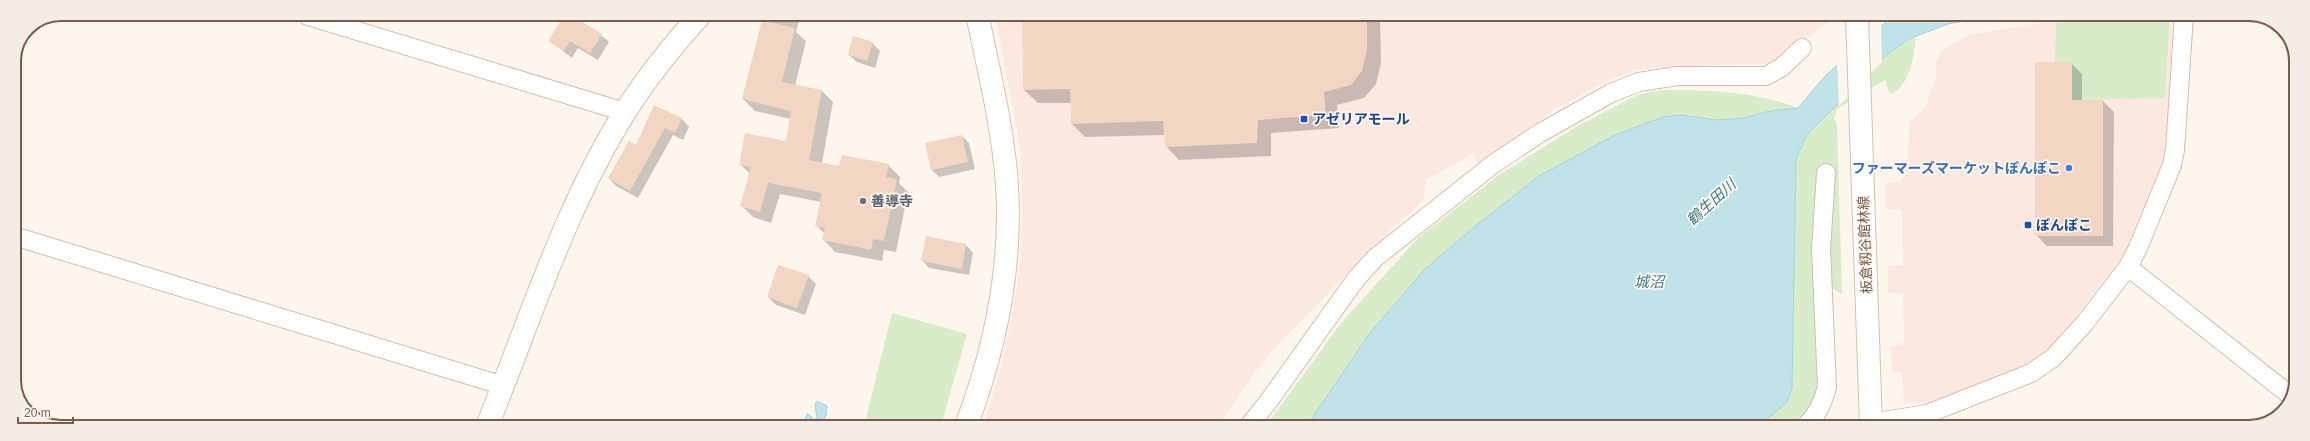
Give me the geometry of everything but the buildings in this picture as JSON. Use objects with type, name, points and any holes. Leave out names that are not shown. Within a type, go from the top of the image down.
[{"type":"street","points":[[325,21],[625,112]]},
{"type":"street","points":[[490,420],[572,212],[598,160],[625,112],[665,55],[695,21]]},
{"type":"street","points":[[968,420],[980,387],[996,322],[1007,244],[1007,186],[1002,142],[978,21]]},
{"type":"street","name":"板倉籾谷館林線","points":[[1857,21],[1861,100],[1871,420]]},
{"type":"street","points":[[1896,420],[1927,414],[2041,368],[2084,324],[2128,268],[2138,248],[2172,164],[2175,150],[2184,21]]},
{"type":"street","points":[[1254,420],[1356,279],[1375,258],[1492,165],[1592,102],[1639,82],[1677,76],[1766,76],[1782,67],[1802,48]]},
{"type":"street","points":[[1813,420],[1823,403],[1827,387],[1821,248],[1826,173]]},
{"type":"street","points":[[21,238],[504,386]]},
{"type":"street","points":[[2128,268],[2287,393]]},
{"type":"shaded area","name":"アゼリアモール","points":[[996,21],[1830,21],[1786,55],[1768,64],[1666,66],[1638,70],[1613,78],[1555,109],[1478,164],[1473,154],[1427,179],[1423,200],[1374,246],[1267,356],[1222,420],[985,420],[1001,368],[1014,305],[1021,256],[1022,213],[1020,146]]},
{"type":"shaded area","points":[[2049,21],[2173,21],[2166,158],[2125,253],[2059,338],[2040,358],[2027,367],[1962,390],[1940,402],[1904,403],[1902,372],[1892,373],[1891,346],[1904,344],[1903,293],[1888,293],[1888,266],[1903,265],[1902,210],[1885,209],[1885,184],[1902,180],[1907,164],[1910,122],[1925,108],[1936,78],[1936,62],[1940,52],[1969,35]]},
{"type":"green space","points":[[2066,21],[2170,21],[2165,98],[2072,100],[2072,62],[2055,62],[2056,23]]},
{"type":"green space","points":[[1912,38],[1916,38],[1910,69],[1904,83],[1899,89],[1893,94],[1889,93],[1885,80],[1837,109],[1834,118],[1837,124],[1842,295],[1827,284],[1820,378],[1813,411],[1803,420],[1766,420],[1787,402],[1792,388],[1796,159],[1805,139],[1848,92],[1885,56]]},
{"type":"green space","points":[[1661,90],[1713,91],[1765,98],[1798,108],[1770,111],[1744,118],[1717,120],[1681,115],[1473,228],[1425,269],[1370,333],[1311,420],[1270,420],[1341,323],[1418,238],[1500,174],[1576,127],[1637,95]]},
{"type":"green space","points":[[892,313],[967,334],[943,420],[865,420]]},
{"type":"water","name":"城沼","points":[[1887,21],[1964,21],[1948,24],[1911,38],[1885,56],[1811,131],[1805,139],[1796,159],[1792,388],[1787,402],[1766,420],[1311,420],[1370,333],[1425,269],[1473,228],[1539,176],[1615,135],[1663,117],[1681,115],[1717,120],[1744,118],[1770,111],[1798,108],[1826,75]]},
{"type":"water","points":[[817,401],[827,406],[826,416],[824,420],[813,420],[817,418],[815,405]]},
{"type":"water","points":[[807,414],[811,416],[813,420],[805,420]]},
{"type":"pier","points":[[1881,24],[1882,62],[1839,106],[1837,62]]},
{"type":"place","name":"アゼリアモール","points":[[1304,119]]},
{"type":"place","name":"ファーマーズマーケットぽんぽこ","points":[[2069,168]]},
{"type":"place","name":"善導寺","points":[[863,201]]},
{"type":"place","name":"ぽんぽこ","points":[[2028,225]]},
{"type":"water label","name":"鶴生田川","points":[[1711,202]]}]
